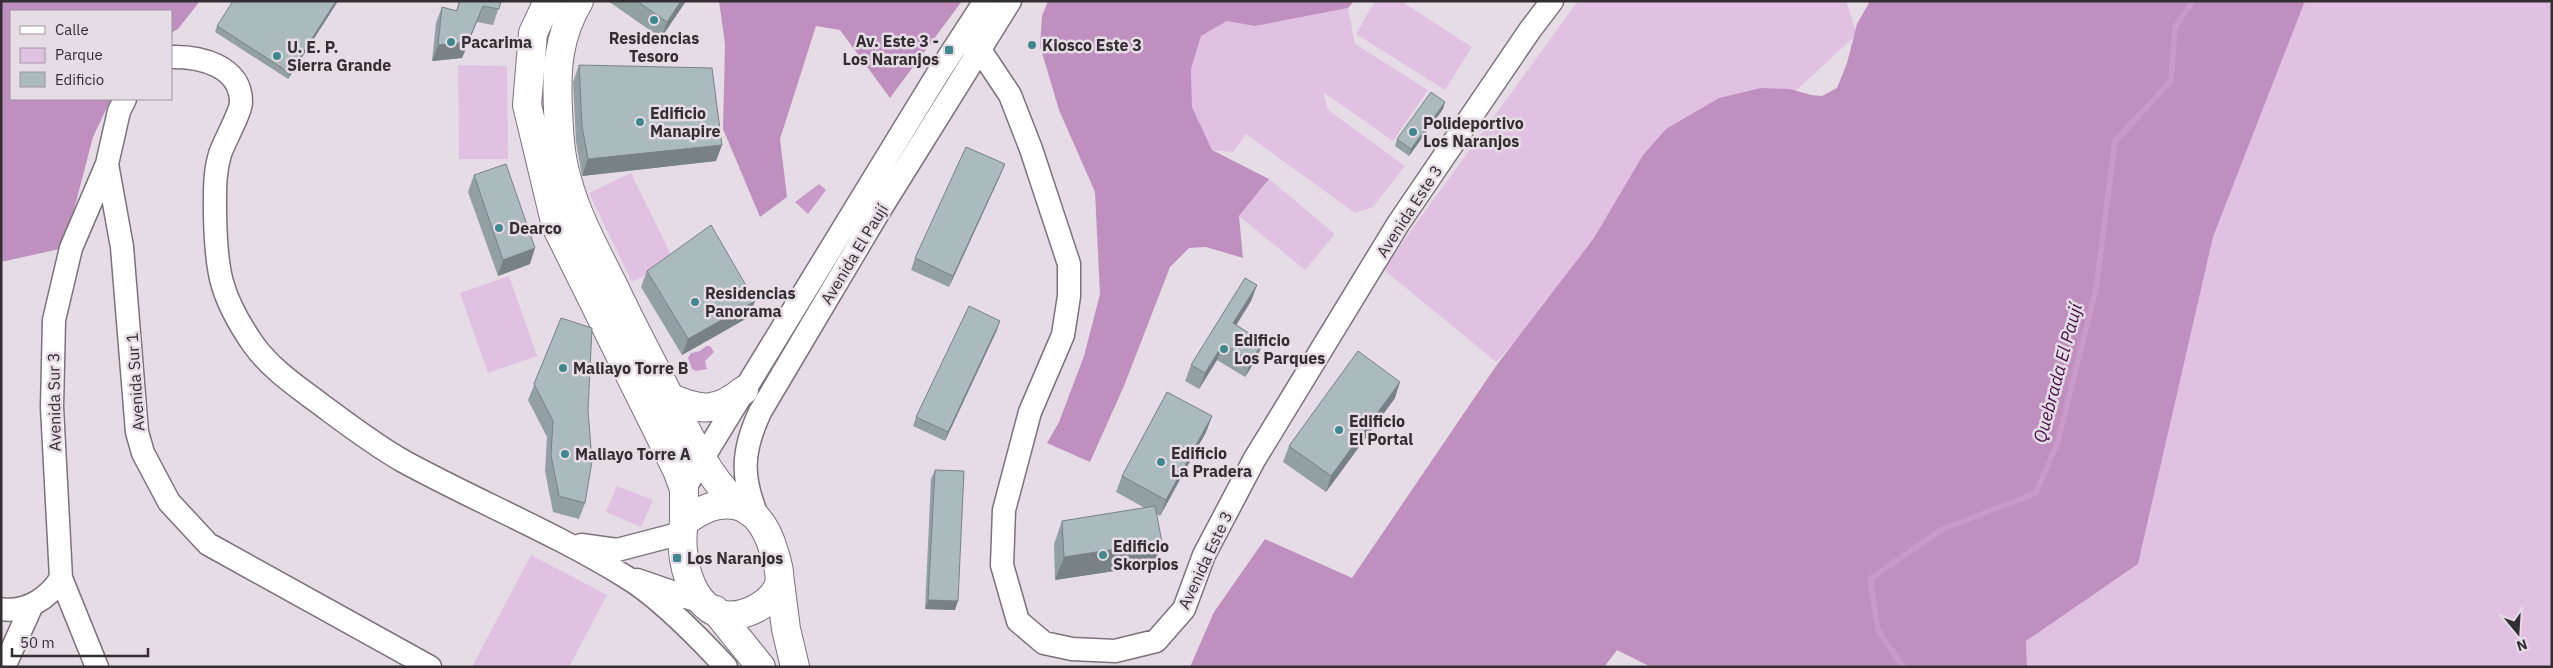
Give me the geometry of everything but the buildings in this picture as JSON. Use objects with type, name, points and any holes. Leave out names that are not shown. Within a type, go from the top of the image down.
[{"type":"main road","points":[[548,1],[533,33],[527,105],[556,226],[684,488],[682,552],[690,584],[761,667]]},
{"type":"main road","points":[[579,1],[563,34],[556,79],[559,132],[567,179],[590,236],[669,397],[713,479],[749,513],[772,544],[780,582],[786,629],[795,667]]},
{"type":"main road","points":[[669,397],[686,404],[705,408],[723,404],[744,390]]},
{"type":"main road","points":[[683,527],[716,504],[749,513]]},
{"type":"main road","points":[[708,606],[731,614],[754,610],[771,598],[780,582]]},
{"type":"street","name":"Avenida El Paují","points":[[749,513],[750,497],[744,471],[748,441],[760,412],[769,393],[970,45],[985,1]]},
{"type":"street","name":"Avenida El Paují","points":[[684,488],[932,83],[1010,1]]},
{"type":"street","name":"Avenida Este 3","points":[[970,45],[1010,95],[1031,150],[1069,264],[1069,296],[1063,335],[1030,412],[1004,510],[1002,565],[1018,621],[1044,643],[1072,649],[1115,651],[1156,642],[1184,609],[1204,555],[1254,460],[1398,224],[1530,30],[1552,1]]},
{"type":"street","points":[[172,57],[188,57],[224,69],[237,85],[241,103],[220,155],[215,182],[216,257],[219,277],[227,299],[241,326],[266,362],[357,431],[401,460],[629,578],[708,606]]},
{"type":"street","name":"Avenida Sur 1","points":[[124,100],[119,111],[107,164],[122,246],[137,432],[143,453],[169,502],[208,544],[430,667]]},
{"type":"street","name":"Avenida Sur 3","points":[[97,667],[61,578],[52,407],[54,320],[71,248],[107,164]]},
{"type":"street","points":[[558,540],[617,550],[683,527]]},
{"type":"street","points":[[4,667],[32,606],[53,591],[61,578]]},
{"type":"street","points":[[629,578],[671,613],[726,667]]},
{"type":"street","points":[[1,609],[32,606]]},
{"type":"green space","points":[[1375,1],[1401,1],[1472,47],[1445,90],[1356,34]]},
{"type":"green space","points":[[1578,1],[1846,1],[1857,34],[1728,154],[1655,189],[1496,362],[1383,269]]},
{"type":"green space","points":[[2305,1],[2552,1],[2552,667],[2027,667],[2026,641],[2138,564],[2213,237]]},
{"type":"green space","points":[[1348,8],[1355,44],[1428,90],[1393,141],[1323,92],[1328,110],[1405,166],[1373,207],[1355,213],[1246,134],[1233,152],[1212,150],[1192,107],[1191,69],[1201,36],[1227,21],[1255,25]]},
{"type":"green space","points":[[458,65],[507,66],[508,159],[459,159]]},
{"type":"green space","points":[[631,173],[674,261],[632,282],[589,193]]},
{"type":"green space","points":[[1269,179],[1335,234],[1305,270],[1239,216]]},
{"type":"green space","points":[[509,276],[537,356],[488,373],[460,293]]},
{"type":"green space","points":[[617,486],[653,500],[641,527],[606,512]]},
{"type":"green space","points":[[531,555],[607,595],[569,667],[472,667]]},
{"type":"shaded area","points":[[1,1],[200,1],[178,29],[172,32],[172,10],[10,10],[10,100],[111,100],[93,137],[64,248],[1,262]]},
{"type":"shaded area","points":[[719,1],[962,1],[890,98],[840,30],[816,26],[780,139],[787,197],[760,217],[723,129],[725,44]]},
{"type":"shaded area","points":[[1048,1],[1354,1],[1348,8],[1255,26],[1227,21],[1201,36],[1191,69],[1192,107],[1212,150],[1269,179],[1239,216],[1243,258],[1206,247],[1189,248],[1170,267],[1124,386],[1090,462],[1047,443],[1059,422],[1084,356],[1100,294],[1095,192],[1059,110],[1040,46],[1042,16]]},
{"type":"shaded area","points":[[1870,1],[2305,1],[2213,237],[2138,564],[2026,641],[2027,667],[1651,667],[1617,650],[1604,667],[1190,667],[1214,612],[1265,539],[1352,578],[1496,366],[1594,238],[1643,155],[1666,129],[1719,98],[1761,88],[1790,89],[1822,96],[1837,88],[1847,63],[1857,24]]},
{"type":"shaded area","points":[[819,184],[826,190],[808,214],[795,202]]},
{"type":"shaded area","points":[[706,346],[710,346],[714,352],[705,361],[707,369],[696,371],[692,369],[688,358],[691,353],[700,351]]},
{"type":"waterway","name":"Quebrada El Paují","points":[[1903,667],[1878,630],[1870,579],[1941,530],[2036,493],[2058,441],[2096,289],[2115,141],[2171,81],[2175,27],[2193,1]]},
{"type":"place","name":"Residencias Tesoro","points":[[654,20]]},
{"type":"place","name":"Pacarima","points":[[451,42]]},
{"type":"place","name":"Kiosco Este 3","points":[[1032,45]]},
{"type":"place","name":"Av. Este 3 - Los Naranjos","points":[[949,50]]},
{"type":"place","name":"U. E. P. Sierra Grande","points":[[277,56]]},
{"type":"place","name":"Edificio Manapire","points":[[640,122]]},
{"type":"place","name":"Polideportivo Los Naranjos","points":[[1413,132]]},
{"type":"place","name":"Dearco","points":[[499,228]]},
{"type":"place","name":"Residencias Panorama","points":[[695,302]]},
{"type":"place","name":"Edificio Los Parques","points":[[1224,349]]},
{"type":"place","name":"Maliayo Torre B","points":[[563,368]]},
{"type":"place","name":"Edificio El Portal","points":[[1339,430]]},
{"type":"place","name":"Maliayo Torre A","points":[[565,454]]},
{"type":"place","name":"Edificio La Pradera","points":[[1161,462]]},
{"type":"place","name":"Edificio Skorpios","points":[[1103,555]]},
{"type":"place","name":"Los Naranjos","points":[[677,558]]}]
